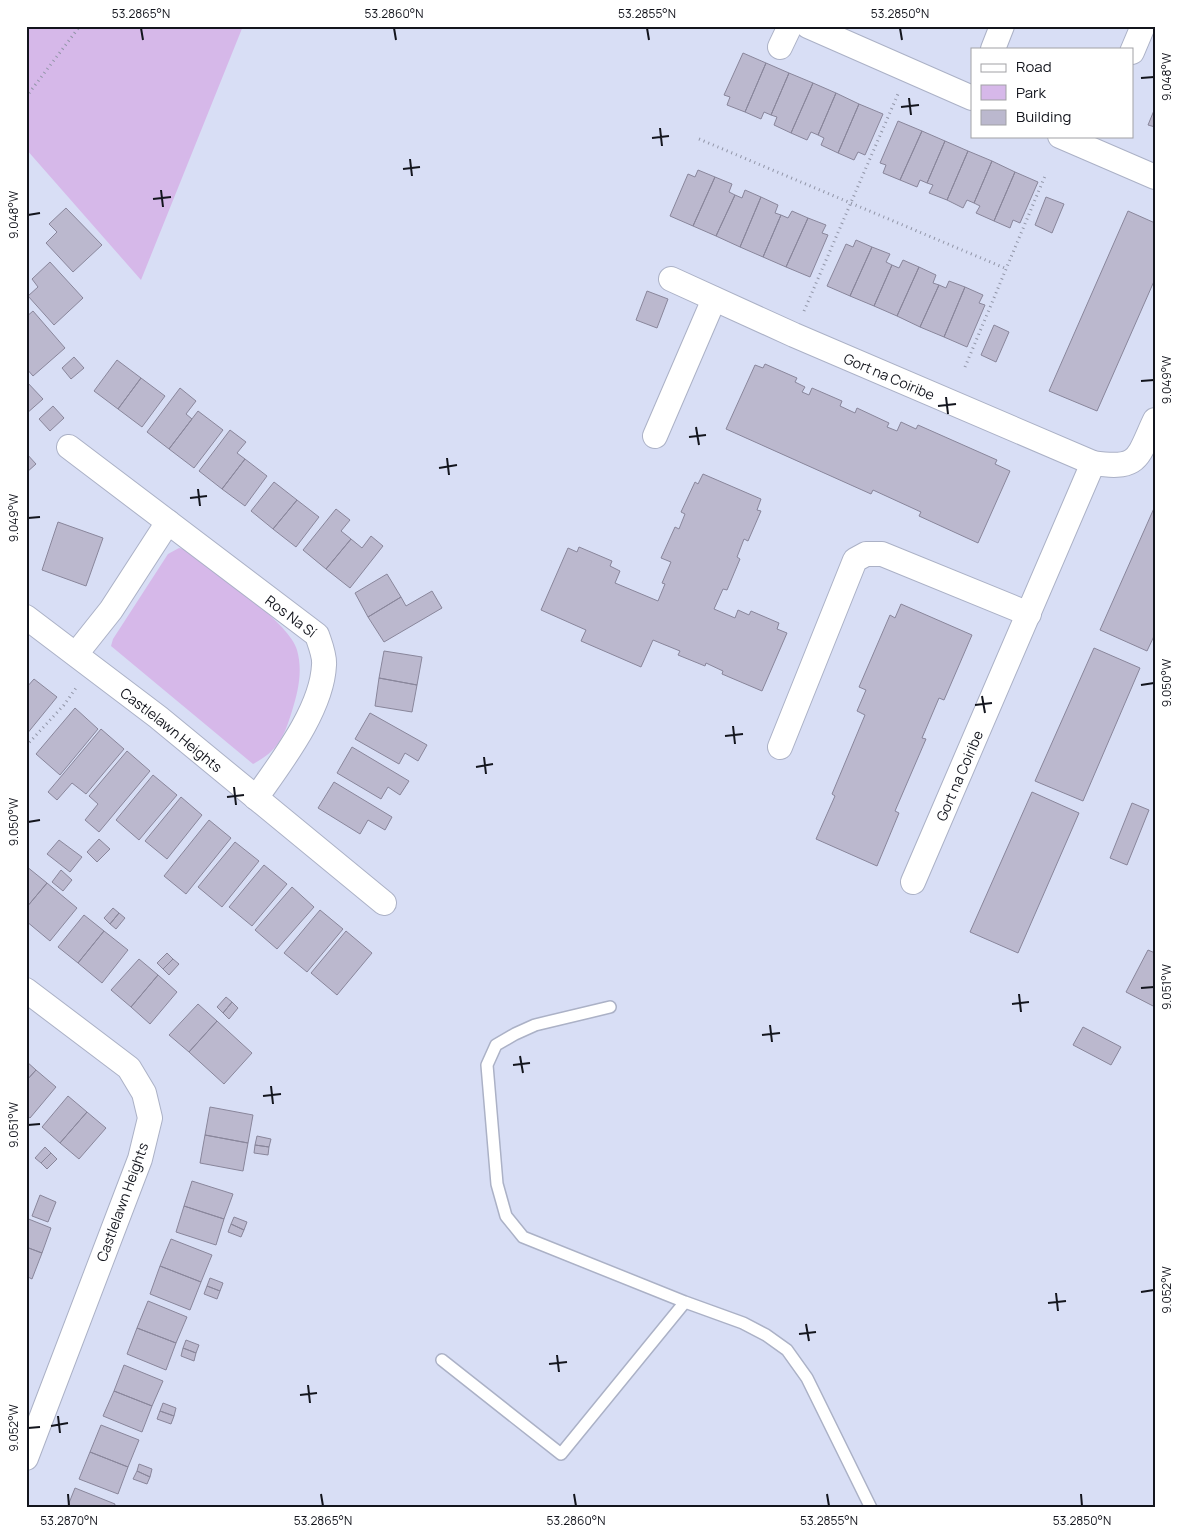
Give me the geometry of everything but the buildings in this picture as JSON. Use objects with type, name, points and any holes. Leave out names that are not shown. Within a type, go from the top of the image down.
[{"type":"street","points":[[808,26],[908,71],[971,97]]},
{"type":"street","points":[[993,48],[1002,26]]},
{"type":"street","points":[[1134,48],[1143,26]]},
{"type":"street","points":[[1070,138],[1094,143],[1155,176]]},
{"type":"street","name":"Gort na Coiribe","points":[[671,279],[794,335],[1093,463],[1111,466],[1125,465],[1134,460],[1155,420]]},
{"type":"street","points":[[655,436],[714,299]]},
{"type":"street","name":"Ros Na Sí","points":[[70,447],[317,635],[324,664],[321,688],[297,739],[256,798]]},
{"type":"street","name":"Gort na Coiribe","points":[[913,882],[1093,463]]},
{"type":"street","points":[[78,656],[111,610],[168,522]]},
{"type":"street","points":[[780,747],[855,560],[866,554],[882,554],[1029,614]]},
{"type":"street","name":"Castlelawn Heights","points":[[26,617],[158,717],[384,903]]},
{"type":"street","name":"Castlelawn Heights","points":[[26,990],[129,1068],[144,1092],[150,1118],[140,1158],[26,1458]]},
{"type":"lane","points":[[610,1007],[535,1025],[496,1045],[487,1065],[497,1184],[506,1216],[523,1236],[685,1302],[743,1323],[766,1335],[787,1350],[807,1378],[871,1508]]},
{"type":"lane","points":[[442,1360],[561,1454],[685,1302]]},
{"type":"path","points":[[26,97],[80,26]]},
{"type":"path","points":[[794,335],[908,71]]},
{"type":"path","points":[[699,139],[1006,269]]},
{"type":"path","points":[[965,367],[1045,176]]},
{"type":"path","points":[[26,746],[64,705],[81,681],[78,656]]},
{"type":"green space","points":[[26,26],[243,26],[141,280],[26,149]]},
{"type":"green space","points":[[179,548],[188,550],[249,597],[281,626],[297,650],[300,666],[298,689],[283,736],[269,754],[253,764],[111,646],[113,639],[168,554]]}]
